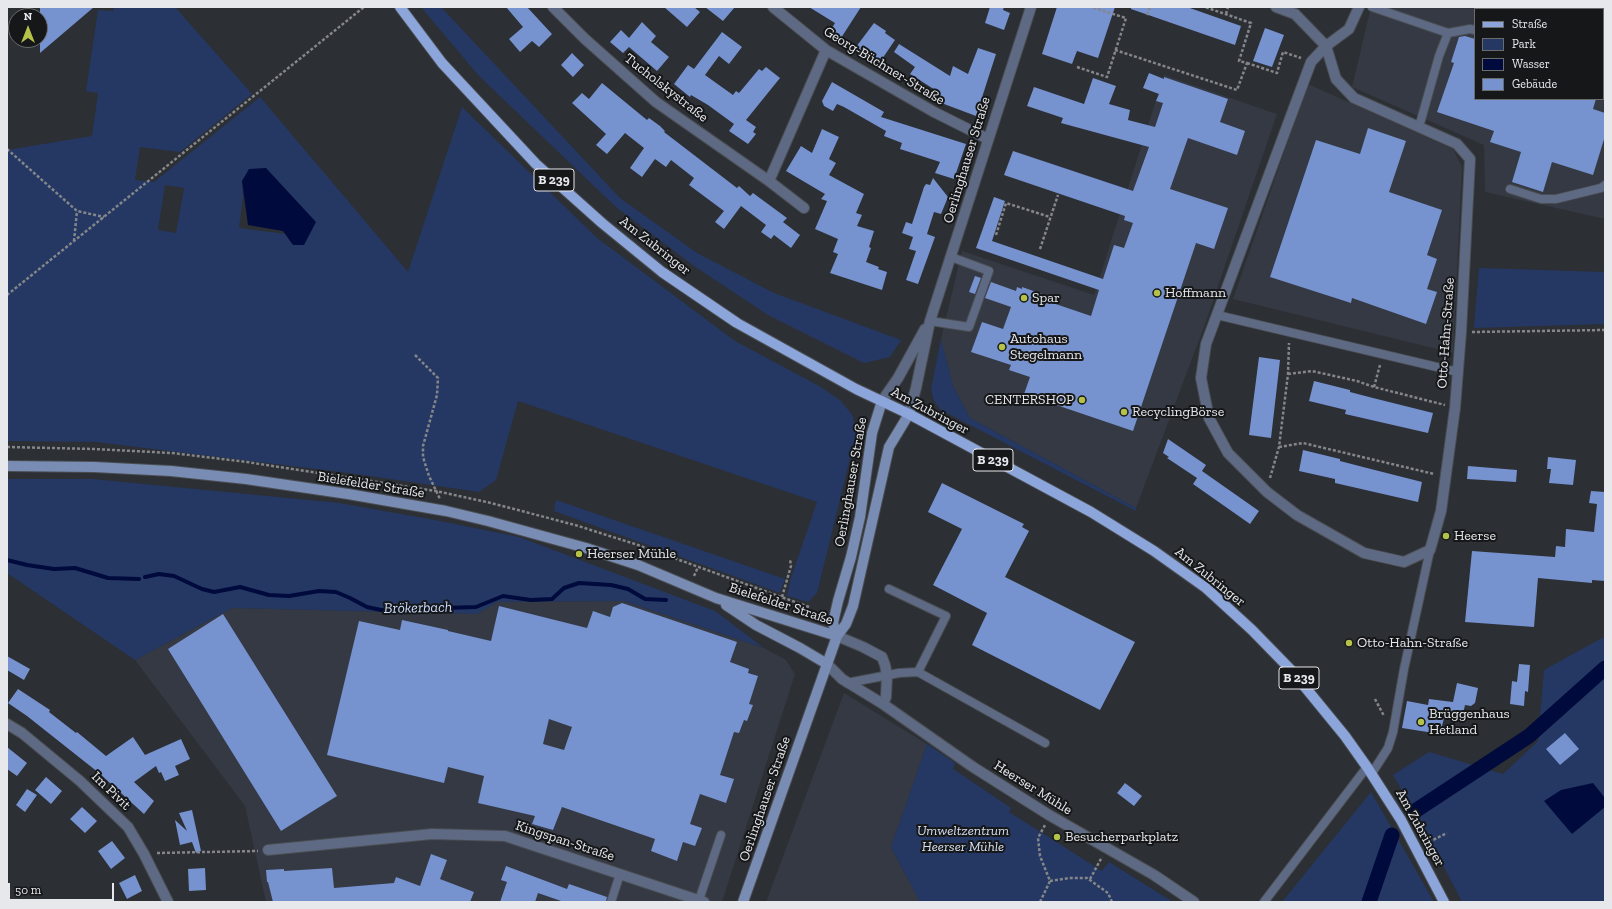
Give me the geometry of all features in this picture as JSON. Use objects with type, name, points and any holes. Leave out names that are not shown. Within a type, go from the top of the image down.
[{"type":"main road","name":"Am Zubringer","points":[[400,7],[442,62],[536,164],[602,223],[662,272],[737,323],[856,389],[909,414],[1091,512],[1154,551],[1206,588],[1252,630],[1292,670],[1346,736],[1370,770],[1401,820],[1444,902]]},
{"type":"main road","name":"Oerlinghauser Straße","points":[[837,636],[833,623],[860,517],[872,433],[882,401]]},
{"type":"main road","name":"Oerlinghauser Straße","points":[[743,902],[837,636],[846,624],[853,606],[889,447],[909,414]]},
{"type":"main road","name":"Bielefelder Straße","points":[[7,466],[94,466],[171,471],[262,481],[446,512],[488,521],[586,548],[638,565],[716,598],[837,636]]},
{"type":"main road","name":"Bielefelder Straße","points":[[716,598],[756,625],[827,664]]},
{"type":"street","name":"Tucholskystraße","points":[[553,7],[584,39],[656,102],[804,208]]},
{"type":"street","name":"Georg-Büchner-Straße","points":[[773,7],[826,50],[934,112],[988,139]]},
{"type":"street","name":"Oerlinghauser Straße","points":[[909,414],[930,321],[1031,7]]},
{"type":"street","points":[[1276,7],[1295,14],[1326,46]]},
{"type":"street","points":[[1359,7],[1348,29],[1326,46],[1311,62],[1206,344],[1201,378],[1209,418],[1228,453],[1267,492],[1297,515],[1364,553],[1404,562],[1430,550]]},
{"type":"street","name":"Otto-Hahn-Straße","points":[[1326,46],[1336,79],[1354,98],[1457,144],[1470,159],[1461,332],[1455,408],[1441,511],[1430,550]]},
{"type":"street","points":[[769,182],[826,50]]},
{"type":"street","name":"Oerlinghauser Straße","points":[[882,401],[898,378],[930,321]]},
{"type":"street","points":[[837,636],[882,657],[887,675],[886,697],[883,704]]},
{"type":"street","name":"Heerser Mühle","points":[[827,664],[847,682],[883,704],[973,767],[1049,815],[1154,875],[1194,902]]},
{"type":"street","name":"Im Pivit","points":[[7,724],[22,733],[80,781],[128,827],[144,854],[168,902]]},
{"type":"street","name":"Kingspan-Straße","points":[[268,850],[432,834],[505,836],[702,901]]},
{"type":"lane","points":[[1372,7],[1448,33],[1470,29],[1474,30]]},
{"type":"lane","points":[[1419,127],[1439,56],[1448,33]]},
{"type":"lane","points":[[1510,190],[1541,199],[1556,199],[1602,188],[1605,185]]},
{"type":"lane","points":[[930,321],[969,327],[989,271],[951,257]]},
{"type":"lane","points":[[1217,315],[1458,372]]},
{"type":"lane","points":[[1264,902],[1388,748],[1393,732],[1404,669],[1430,550]]},
{"type":"lane","points":[[889,589],[946,616],[918,672]]},
{"type":"lane","points":[[847,682],[887,675],[918,672],[1044,743]]},
{"type":"lane","points":[[702,901],[721,835]]},
{"type":"lane","points":[[611,902],[620,874]]},
{"type":"path","points":[[7,295],[364,7]]},
{"type":"path","points":[[1078,67],[1106,77],[1126,18],[1091,7]]},
{"type":"path","points":[[1148,15],[1150,7]]},
{"type":"path","points":[[1204,7],[1251,23],[1239,61],[1277,73],[1284,52],[1302,58]]},
{"type":"path","points":[[1226,14],[1228,7]]},
{"type":"path","points":[[1115,50],[1238,90],[1247,63]]},
{"type":"path","points":[[7,149],[77,211],[105,217]]},
{"type":"path","points":[[1040,249],[1058,195]]},
{"type":"path","points":[[996,235],[1006,203],[1050,217]]},
{"type":"path","points":[[74,241],[77,211]]},
{"type":"path","points":[[1461,332],[1605,330]]},
{"type":"path","points":[[1267,492],[1279,447],[1288,374],[1289,332]]},
{"type":"path","points":[[415,355],[438,378],[437,395],[423,446],[423,457],[429,476],[446,512]]},
{"type":"path","points":[[1374,387],[1383,355]]},
{"type":"path","points":[[1288,374],[1312,371],[1357,381],[1374,387],[1455,408]]},
{"type":"path","points":[[1279,447],[1303,443],[1446,477]]},
{"type":"path","points":[[782,598],[791,566],[790,559]]},
{"type":"path","points":[[1040,902],[1050,881],[1040,856],[1038,838],[1049,815]]},
{"type":"path","points":[[1428,842],[1447,833]]},
{"type":"path","points":[[1090,879],[1106,848]]},
{"type":"path","points":[[144,854],[268,850]]},
{"type":"path","points":[[1050,881],[1069,878],[1090,879],[1108,893],[1112,902]]},
{"type":"shaded area","points":[[1371,7],[1605,7],[1605,219],[1485,192],[1484,145],[1352,87]]},
{"type":"shaded area","points":[[1164,75],[1277,114],[1204,327],[1136,508],[970,418],[953,386],[941,339],[962,251],[1094,295]]},
{"type":"shaded area","points":[[1308,84],[1453,149],[1462,167],[1453,353],[1233,299]]},
{"type":"shaded area","points":[[624,601],[764,648],[786,660],[795,674],[722,902],[266,902],[245,806],[135,660],[232,608],[477,614],[497,602]]},
{"type":"shaded area","points":[[844,693],[927,744],[891,847],[920,902],[766,902]]},
{"type":"green space","points":[[114,7],[175,7],[252,94],[180,152],[140,147],[135,180],[154,182],[260,97],[408,272],[462,107],[597,238],[735,341],[821,387],[841,401],[853,416],[856,434],[817,593],[808,602],[787,596],[790,581],[817,502],[518,401],[496,480],[479,492],[349,473],[96,442],[7,441],[7,150],[92,136],[98,93],[86,91],[98,10],[113,11]],"holes":[[[242,181],[304,245],[293,245],[286,234],[239,228],[243,196]],[[165,185],[184,188],[176,233],[158,230]]]},
{"type":"green space","points":[[421,7],[441,7],[620,198],[697,253],[774,293],[901,340],[890,357],[864,363],[768,315],[694,266],[617,208],[479,76]]},
{"type":"green space","points":[[1479,268],[1605,272],[1605,324],[1474,328]]},
{"type":"green space","points":[[941,339],[953,386],[970,418],[1136,508],[1136,511],[941,410],[934,401],[931,389]]},
{"type":"green space","points":[[7,479],[93,479],[339,503],[519,537],[715,611],[764,648],[624,601],[497,602],[477,614],[232,608],[135,660],[7,573]]},
{"type":"green space","points":[[556,500],[785,579],[780,593],[554,511]]},
{"type":"green space","points":[[1602,638],[1605,638],[1605,902],[1462,902],[1427,834],[1393,775],[1429,752],[1503,774],[1538,741],[1544,670]]},
{"type":"green space","name":"Umweltzentrum Heerser Mühle","points":[[927,744],[955,763],[953,769],[1011,808],[1009,812],[1102,871],[1109,862],[1173,902],[920,902],[891,847]]},
{"type":"green space","points":[[1371,792],[1434,902],[1282,902]]},
{"type":"water","points":[[266,168],[316,222],[304,245],[293,245],[283,231],[248,225],[242,181],[249,169]]},
{"type":"water","points":[[1593,783],[1605,798],[1605,807],[1572,834],[1544,801],[1561,790]]},
{"type":"building","points":[[94,7],[48,46],[48,8],[40,8]]},
{"type":"building","points":[[506,7],[527,7],[552,34],[539,47],[532,41],[520,52],[509,39],[523,27]]},
{"type":"building","points":[[664,7],[694,7],[700,12],[687,27]]},
{"type":"building","points":[[705,7],[735,7],[723,21]]},
{"type":"building","points":[[809,7],[861,7],[841,38],[830,31],[835,23]]},
{"type":"building","points":[[990,7],[1004,7],[1003,10],[1010,13],[1004,30],[985,23]]},
{"type":"building","points":[[1057,7],[1115,7],[1098,58],[1077,51],[1072,64],[1042,54]]},
{"type":"building","points":[[1131,7],[1187,7],[1241,26],[1235,45],[1131,9]]},
{"type":"building","points":[[642,22],[656,36],[651,42],[669,57],[657,71],[629,47],[623,53],[610,42],[621,30],[629,38]]},
{"type":"building","points":[[874,23],[886,31],[885,33],[895,40],[880,62],[856,47]]},
{"type":"building","points":[[1265,28],[1284,35],[1272,67],[1253,61]]},
{"type":"building","points":[[722,32],[742,47],[729,64],[719,56],[705,75],[733,95],[736,91],[739,93],[759,69],[762,71],[766,67],[780,78],[746,120],[756,127],[753,132],[756,134],[748,144],[729,131],[734,124],[708,105],[691,95],[690,97],[674,84],[688,65],[694,69]]},
{"type":"building","points":[[1465,36],[1474,39],[1474,100],[1596,100],[1593,109],[1605,113],[1605,136],[1593,175],[1552,162],[1543,192],[1512,182],[1521,152],[1490,142],[1494,131],[1437,112],[1454,63],[1451,62],[1459,37]]},
{"type":"building","points":[[899,44],[950,76],[953,66],[968,74],[978,48],[996,54],[976,116],[936,101],[939,91],[910,74],[915,67],[894,52]]},
{"type":"building","points":[[40,48],[46,48],[40,53]]},
{"type":"building","points":[[572,53],[584,65],[573,77],[561,65]]},
{"type":"building","points":[[1149,73],[1228,99],[1220,122],[1245,131],[1237,155],[1188,138],[1170,189],[1228,208],[1214,249],[1196,243],[1133,431],[1024,394],[1030,377],[1009,370],[1011,365],[971,352],[982,322],[1003,329],[1011,307],[985,298],[991,282],[1016,291],[1017,287],[1022,289],[1022,287],[1042,294],[1041,299],[1091,316],[1099,290],[976,248],[994,197],[1005,201],[992,241],[1103,279],[1114,245],[1124,248],[1133,223],[1124,220],[1125,216],[1004,175],[1013,151],[1133,191],[1149,147],[1061,123],[1063,118],[1027,106],[1034,87],[1084,104],[1093,78],[1116,86],[1109,104],[1130,110],[1128,120],[1155,127],[1163,103],[1156,101],[1159,94],[1143,88]]},
{"type":"building","points":[[832,82],[884,112],[881,117],[966,144],[954,179],[935,173],[940,162],[900,149],[902,143],[884,136],[886,131],[844,107],[837,104],[833,111],[824,106],[822,101]]},
{"type":"building","points":[[602,83],[647,120],[649,118],[660,126],[665,131],[664,132],[737,188],[739,186],[750,196],[753,193],[787,218],[783,222],[800,235],[791,248],[774,235],[771,239],[761,232],[766,225],[741,206],[724,229],[715,222],[724,211],[689,185],[694,178],[671,160],[666,167],[655,159],[642,177],[630,168],[644,148],[625,133],[607,154],[596,145],[606,134],[572,103],[582,93],[589,99]]},
{"type":"building","points":[[1368,128],[1406,141],[1389,192],[1442,210],[1427,255],[1437,259],[1427,289],[1437,292],[1426,324],[1352,298],[1351,303],[1270,277],[1316,140],[1360,154]]},
{"type":"building","points":[[822,129],[839,137],[829,159],[836,163],[829,175],[864,194],[856,213],[862,215],[857,226],[874,231],[869,247],[871,248],[866,262],[887,272],[882,290],[830,273],[838,254],[833,252],[838,239],[815,229],[827,201],[821,199],[825,194],[786,171],[801,146],[812,153]]},
{"type":"building","points":[[933,178],[948,197],[941,214],[934,212],[927,234],[935,237],[918,284],[906,280],[916,251],[909,249],[913,237],[902,233],[906,222],[912,224],[924,187],[926,184],[930,185]]},
{"type":"building","points":[[975,276],[981,278],[975,294],[969,292]]},
{"type":"building","points":[[1259,357],[1280,360],[1271,438],[1249,435]]},
{"type":"building","points":[[1314,381],[1350,390],[1350,392],[1433,413],[1428,433],[1345,414],[1346,410],[1309,401]]},
{"type":"building","points":[[1168,439],[1206,465],[1202,471],[1259,511],[1250,524],[1193,484],[1197,478],[1167,458],[1169,457],[1163,453]]},
{"type":"building","points":[[1303,450],[1422,482],[1418,502],[1335,483],[1335,479],[1299,471]]},
{"type":"building","points":[[1548,457],[1576,460],[1573,485],[1549,483],[1551,469],[1547,469]]},
{"type":"building","points":[[1468,466],[1517,470],[1516,482],[1467,479]]},
{"type":"building","points":[[942,483],[1024,524],[1022,527],[1029,531],[1005,577],[1135,642],[1100,710],[972,645],[987,613],[933,585],[962,529],[928,512]]},
{"type":"building","points":[[1591,491],[1605,492],[1605,581],[1592,580],[1592,583],[1538,578],[1534,627],[1465,622],[1472,551],[1555,557],[1556,546],[1565,547],[1566,529],[1594,532],[1597,504],[1589,503]]},
{"type":"building","points":[[622,603],[737,642],[730,662],[749,669],[748,673],[758,676],[749,704],[753,705],[747,721],[744,720],[739,733],[734,732],[720,775],[734,779],[726,803],[700,794],[690,824],[702,828],[695,846],[683,842],[677,861],[651,851],[655,839],[562,807],[553,830],[532,824],[535,816],[478,803],[484,776],[448,767],[444,783],[327,755],[359,621],[400,630],[402,620],[491,641],[499,606],[587,628],[593,611],[610,617],[613,607]],"holes":[[[549,719],[572,727],[564,750],[543,744]]]},
{"type":"building","points":[[223,614],[337,796],[281,831],[168,649]]},
{"type":"building","points":[[7,656],[30,669],[24,680],[7,670]]},
{"type":"building","points":[[1519,664],[1530,665],[1528,692],[1525,691],[1524,706],[1510,704],[1512,681],[1517,682]]},
{"type":"building","points":[[1457,683],[1478,688],[1475,703],[1471,706],[1465,705],[1462,718],[1459,717],[1459,721],[1444,718],[1440,734],[1402,728],[1407,701],[1428,705],[1429,699],[1453,702]]},
{"type":"building","points":[[18,689],[50,710],[49,712],[76,733],[77,732],[106,756],[133,737],[145,755],[181,739],[190,759],[175,766],[179,775],[165,781],[161,772],[159,773],[156,766],[134,782],[154,801],[144,814],[99,773],[27,716],[8,703]]},
{"type":"building","points":[[1565,733],[1579,749],[1560,765],[1546,749]]},
{"type":"building","points":[[7,747],[27,763],[17,776],[7,769]]},
{"type":"building","points":[[46,777],[62,791],[51,804],[35,790]]},
{"type":"building","points":[[1125,783],[1142,796],[1134,806],[1117,793]]},
{"type":"building","points":[[27,789],[37,795],[25,812],[16,805]]},
{"type":"building","points":[[82,807],[97,821],[85,833],[70,819]]},
{"type":"building","points":[[192,810],[201,851],[196,853],[192,842],[180,845],[175,820],[187,831],[179,813]]},
{"type":"building","points":[[112,841],[125,858],[111,869],[98,851]]},
{"type":"building","points":[[431,854],[447,860],[440,879],[474,892],[470,902],[273,902],[267,882],[266,870],[284,869],[284,871],[332,868],[334,888],[394,883],[396,877],[420,886]]},
{"type":"building","points":[[506,866],[567,889],[569,884],[607,897],[606,902],[564,902],[538,893],[535,902],[500,902],[507,882],[501,880]]},
{"type":"building","points":[[205,868],[206,890],[189,891],[188,869]]},
{"type":"building","points":[[135,875],[142,891],[127,899],[119,883]]},
{"type":"waterway","name":"Brökerbach","points":[[7,560],[54,569],[75,568],[108,578],[139,579]]},
{"type":"waterway","name":"Brökerbach","points":[[145,577],[159,574],[174,576],[202,589],[214,592],[240,587],[269,595],[289,596],[319,591],[336,592],[367,607],[381,610],[476,607],[503,596],[531,600],[552,599],[564,588],[579,583],[611,585],[628,589],[645,599],[666,600]]},
{"type":"waterway","points":[[1415,811],[1529,736],[1605,668]]},
{"type":"waterway","points":[[1369,902],[1392,835]]},
{"type":"place","name":"Hoffmann","points":[[1157,293]]},
{"type":"place","name":"Spar","points":[[1024,298]]},
{"type":"place","name":"Autohaus Stegelmann","points":[[1002,347]]},
{"type":"place","name":"CENTERSHOP","points":[[1082,400]]},
{"type":"place","name":"RecyclingBörse","points":[[1124,412]]},
{"type":"place","name":"Heerse","points":[[1446,536]]},
{"type":"place","name":"Heerser Mühle","points":[[579,554]]},
{"type":"place","name":"Otto-Hahn-Straße","points":[[1349,643]]},
{"type":"place","name":"Brüggenhaus Hetland","points":[[1421,722]]},
{"type":"place","name":"Besucherparkplatz","points":[[1057,837]]}]
